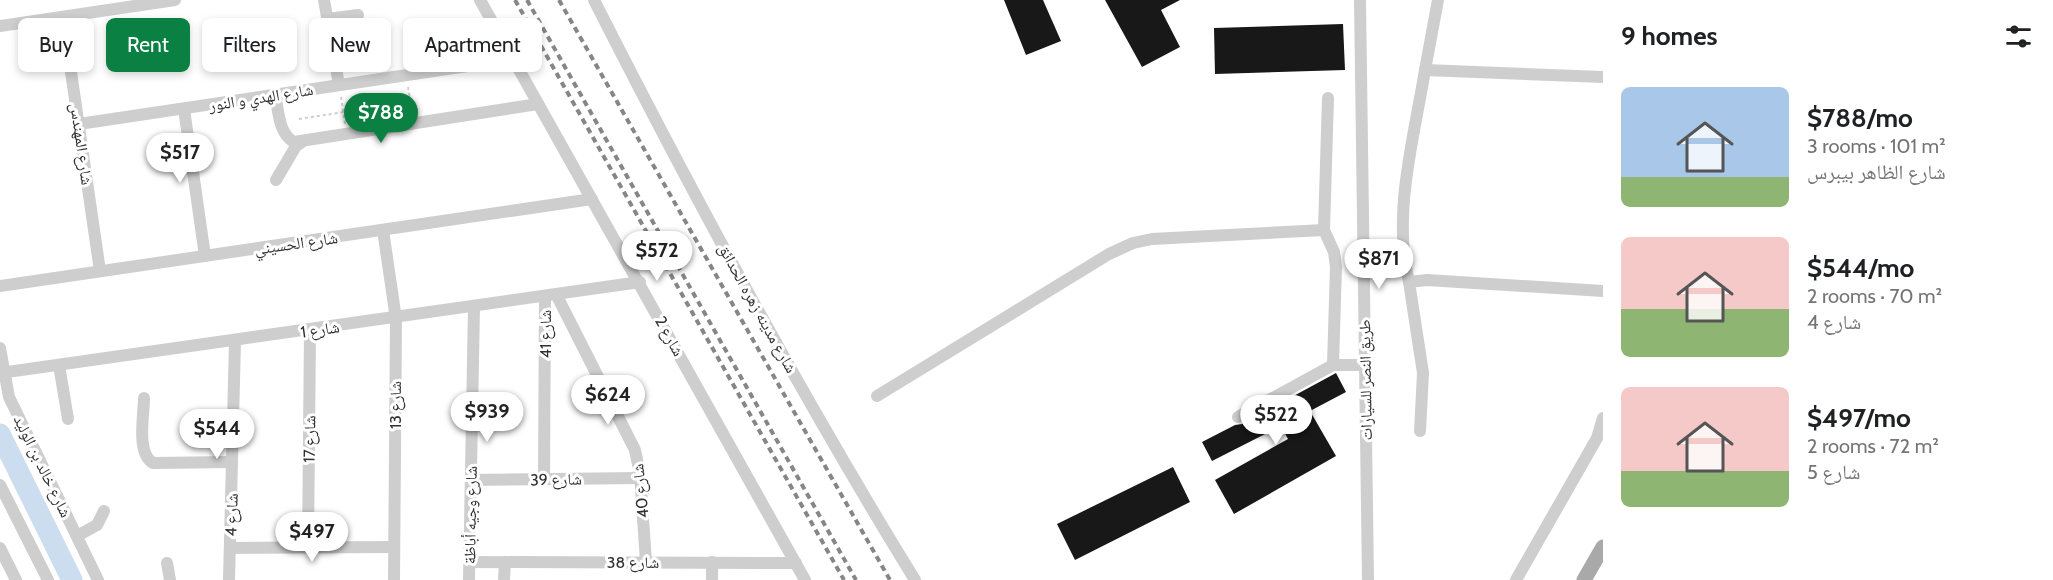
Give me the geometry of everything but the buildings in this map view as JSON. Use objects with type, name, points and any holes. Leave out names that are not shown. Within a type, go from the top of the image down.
[{"type":"main road","points":[[1584,580],[1603,548]]},
{"type":"street","points":[[0,26],[176,0]]},
{"type":"street","points":[[324,0],[327,18]]},
{"type":"street","name":"شارع 2","points":[[480,0],[490,18]]},
{"type":"street","name":"شارع مدينه زهره الحدائق","points":[[594,0],[670,151],[827,432],[915,580]]},
{"type":"street","name":"طريق النصر للسيارات","points":[[1360,0],[1368,580]]},
{"type":"street","points":[[1420,430],[1424,373],[1403,256],[1405,192],[1438,0]]},
{"type":"street","points":[[335,18],[358,15]]},
{"type":"street","name":"شارع المهندس","points":[[63,16],[100,271]]},
{"type":"street","points":[[1425,70],[1603,77]]},
{"type":"street","points":[[337,72],[339,85]]},
{"type":"street","name":"شارع الهدي و النور","points":[[79,124],[426,72]]},
{"type":"street","name":"شارع 2","points":[[521,72],[805,580]]},
{"type":"street","points":[[275,95],[286,137],[294,142],[538,104]]},
{"type":"street","points":[[1328,98],[1324,230],[1334,252],[1336,267],[1333,365]]},
{"type":"street","points":[[184,109],[205,256]]},
{"type":"street","points":[[276,180],[296,146],[303,141]]},
{"type":"street","name":"شارع الحسيني","points":[[0,286],[592,199]]},
{"type":"street","name":"شارع 13","points":[[383,230],[396,319],[394,580]]},
{"type":"street","points":[[877,396],[1109,254],[1133,243],[1152,239],[1324,230]]},
{"type":"street","points":[[1409,282],[1427,280],[1603,291]]},
{"type":"street","name":"شارع 1","points":[[2,373],[396,319],[640,282]]},
{"type":"street","name":"شارع 40","points":[[551,295],[631,438],[640,478],[646,562]]},
{"type":"street","name":"شارع 41","points":[[544,479],[551,295]]},
{"type":"street","name":"شارع وجيه أباظة","points":[[469,580],[474,306]]},
{"type":"street","name":"شارع 17","points":[[308,548],[310,330]]},
{"type":"street","name":"شارع 4","points":[[229,580],[235,341]]},
{"type":"street","name":"شارع خالد بن الوليد","points":[[0,348],[2,373],[9,397],[98,580]]},
{"type":"street","points":[[59,365],[68,419]]},
{"type":"street","points":[[1238,417],[1333,365],[1365,365]]},
{"type":"street","points":[[144,398],[144,450],[148,460],[153,463],[232,462]]},
{"type":"street","points":[[1516,580],[1597,438],[1603,418]]},
{"type":"street","name":"شارع 39","points":[[471,480],[640,478]]},
{"type":"street","points":[[0,485],[48,580]]},
{"type":"street","points":[[77,536],[97,525],[104,511]]},
{"type":"street","points":[[230,548],[394,547]]},
{"type":"street","points":[[0,548],[16,580]]},
{"type":"street","name":"شارع 38","points":[[469,562],[796,563]]},
{"type":"street","points":[[504,580],[505,562]]},
{"type":"street","points":[[712,562],[712,580]]},
{"type":"street","points":[[167,563],[170,580]]},
{"type":"path","points":[[406,75],[415,123]]},
{"type":"path","points":[[339,85],[347,134]]},
{"type":"path","points":[[299,119],[370,108],[374,111],[378,107],[411,102]]},
{"type":"waterway","points":[[0,434],[72,580]]},
{"type":"railway","points":[[515,0],[844,580]]},
{"type":"railway","points":[[527,0],[856,580]]},
{"type":"railway","points":[[559,0],[890,580]]}]
